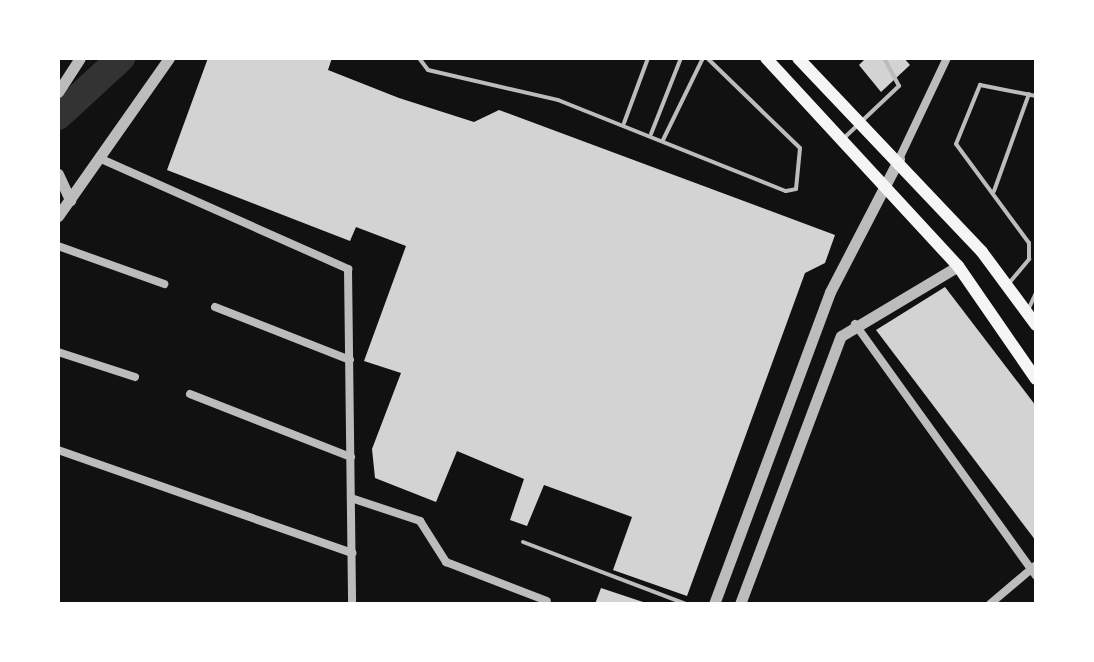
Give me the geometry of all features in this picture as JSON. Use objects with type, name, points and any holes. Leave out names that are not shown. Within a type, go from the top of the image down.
[{"type":"main road","points":[[766,58],[844,138],[958,266],[1036,379]]},
{"type":"main road","points":[[798,58],[899,159],[1008,284],[1036,325]]},
{"type":"street","points":[[58,92],[80,58]]},
{"type":"street","points":[[58,216],[169,58]]},
{"type":"street","points":[[714,604],[830,292],[947,58]]},
{"type":"street","points":[[99,158],[348,269],[352,604]]},
{"type":"street","points":[[58,174],[70,201]]},
{"type":"street","points":[[58,246],[164,284]]},
{"type":"street","points":[[740,604],[836,345],[855,323],[958,266]]},
{"type":"street","points":[[215,307],[350,360]]},
{"type":"street","points":[[855,323],[1035,572],[990,604]]},
{"type":"street","points":[[58,352],[135,377]]},
{"type":"street","points":[[190,394],[351,457]]},
{"type":"street","points":[[58,450],[352,553]]},
{"type":"street","points":[[351,498],[420,521],[446,562],[547,601]]},
{"type":"lane","points":[[350,58],[362,58]]},
{"type":"lane","points":[[419,58],[449,76],[624,123],[651,135],[663,140],[786,191],[797,187],[803,161],[800,148],[705,58],[663,140]]},
{"type":"lane","points":[[624,123],[648,58]]},
{"type":"lane","points":[[651,135],[681,58]]},
{"type":"lane","points":[[844,138],[899,86],[884,58]]},
{"type":"lane","points":[[1008,284],[1030,247],[994,191],[959,155],[957,140],[980,85],[1036,96]]},
{"type":"lane","points":[[994,191],[1029,94]]},
{"type":"lane","points":[[1027,312],[1036,293]]},
{"type":"lane","points":[[523,542],[686,604]]},
{"type":"building","points":[[208,58],[332,58],[328,70],[399,98],[474,122],[499,110],[835,235],[825,263],[805,273],[687,596],[613,570],[632,517],[544,485],[527,526],[510,520],[524,479],[457,451],[436,502],[375,478],[372,449],[401,373],[364,361],[406,246],[356,227],[350,241],[167,170]]},
{"type":"building","points":[[866,58],[904,58],[910,65],[881,92],[859,65]]},
{"type":"building","points":[[945,287],[1036,406],[1036,541],[876,330]]},
{"type":"building","points":[[601,588],[646,603],[646,604],[595,604]]},
{"type":"waterway","points":[[58,116],[121,58]]}]
